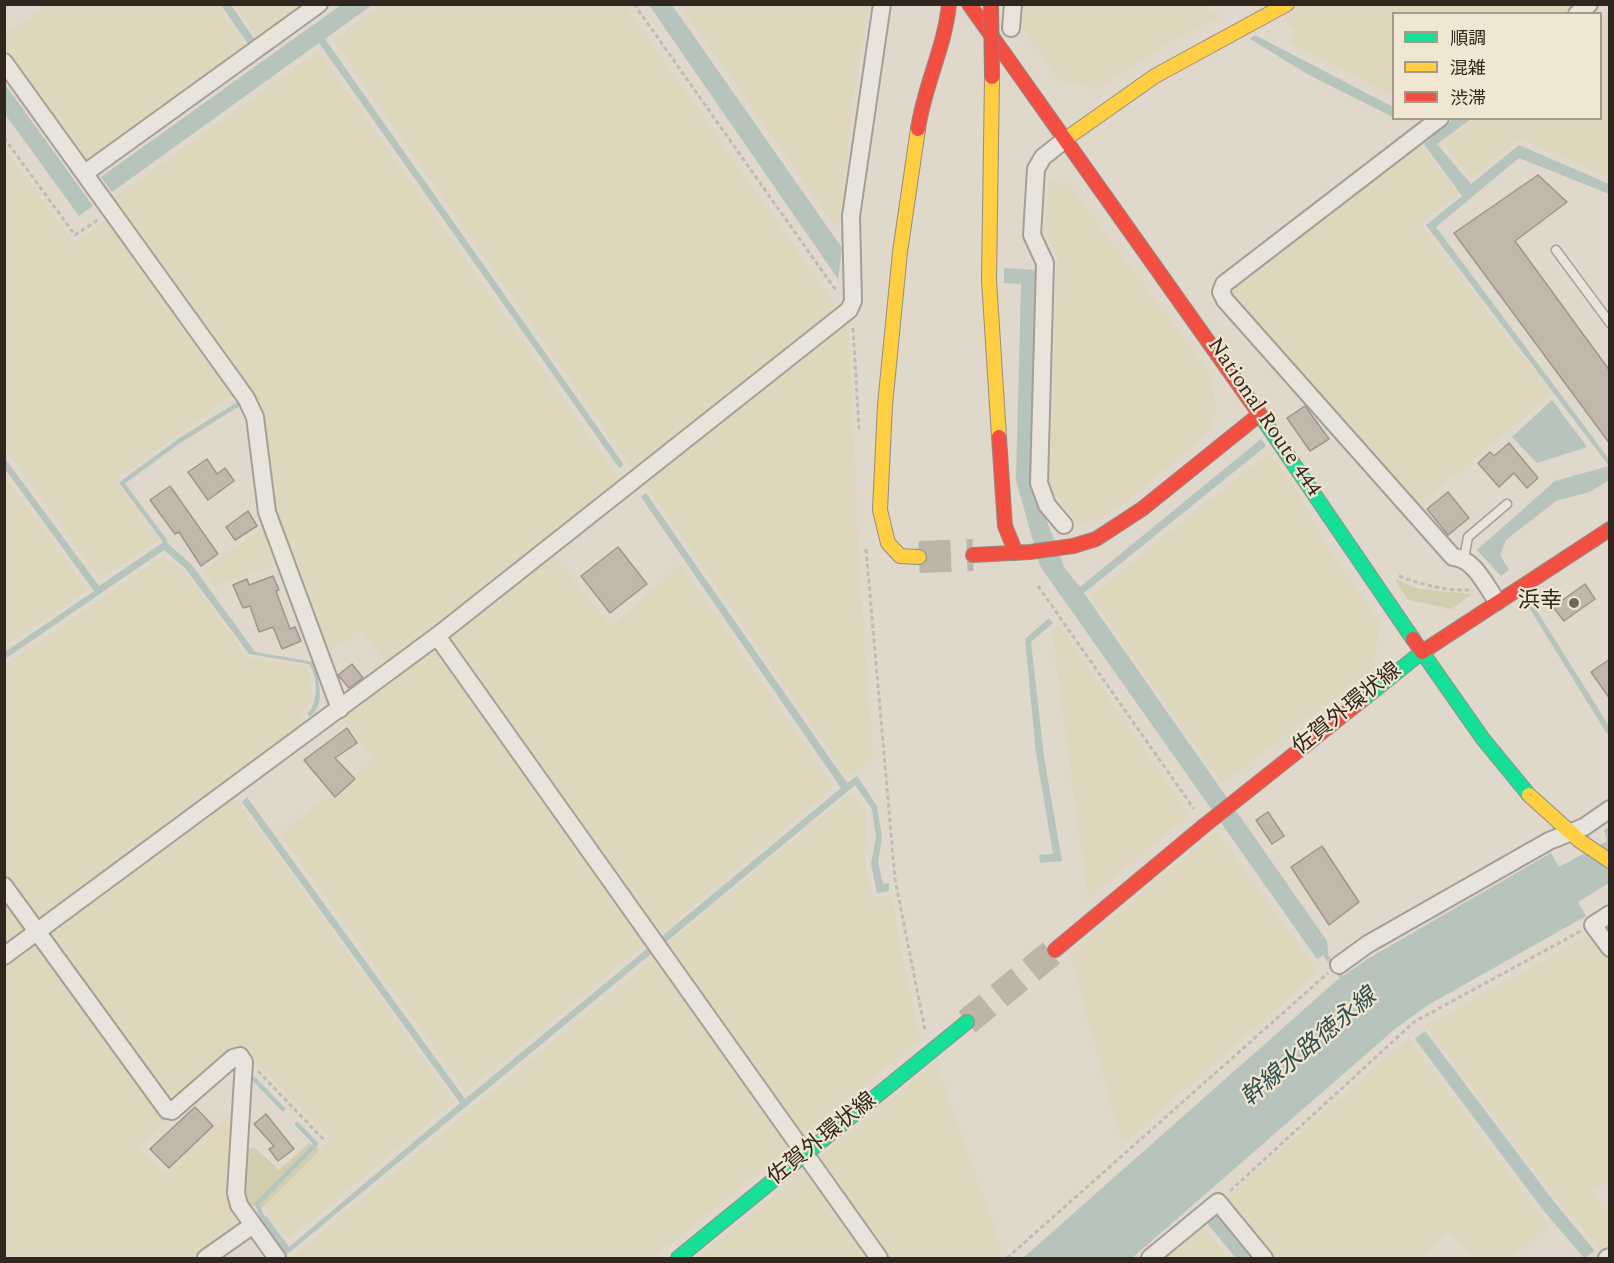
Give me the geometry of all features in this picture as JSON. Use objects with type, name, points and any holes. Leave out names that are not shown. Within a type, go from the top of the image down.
[{"type":"main road","points":[[919,557],[900,556],[888,543],[880,510],[885,405],[900,252],[922,100],[947,26],[949,4]]},
{"type":"main road","name":"National Route 444","points":[[969,4],[1067,138],[1260,414],[1422,652]]},
{"type":"main road","points":[[991,4],[989,280],[1005,526],[1016,553]]},
{"type":"main road","points":[[1067,138],[1155,76],[1287,4]]},
{"type":"main road","points":[[973,555],[1016,553],[1073,546],[1096,538],[1117,527],[1260,414]]},
{"type":"main road","points":[[1422,652],[1493,595],[1610,529]]},
{"type":"main road","name":"佐賀外環状線","points":[[1055,950],[1205,825],[1422,652],[1494,756],[1536,805],[1569,834],[1610,861]]},
{"type":"main road","name":"佐賀外環状線","points":[[678,1258],[967,1022]]},
{"type":"street","points":[[86,173],[319,4]]},
{"type":"street","points":[[4,956],[437,636],[849,310],[853,301],[851,216],[882,4]]},
{"type":"street","points":[[1011,28],[1013,4]]},
{"type":"street","points":[[4,62],[246,398],[255,417],[267,512],[340,709]]},
{"type":"street","points":[[1437,120],[1224,284],[1221,291],[1225,300],[1453,557],[1464,558],[1493,595]]},
{"type":"street","points":[[1064,525],[1047,505],[1039,483],[1045,263],[1032,235],[1036,169],[1043,157],[1067,138]]},
{"type":"street","points":[[437,636],[879,1258]]},
{"type":"street","points":[[1335,968],[1368,944],[1549,841],[1569,834],[1610,809]]},
{"type":"street","points":[[4,886],[167,1110],[172,1111],[233,1058],[240,1056],[244,1062],[236,1194],[239,1205],[277,1258]]},
{"type":"street","points":[[1610,914],[1593,925],[1610,948]]},
{"type":"street","points":[[1150,1258],[1218,1202],[1264,1258]]},
{"type":"street","points":[[206,1258],[253,1225]]},
{"type":"lane","points":[[1556,250],[1610,323]]},
{"type":"lane","points":[[1464,558],[1468,537],[1507,504]]},
{"type":"path","points":[[634,4],[849,310],[854,337],[859,433]]},
{"type":"path","points":[[4,138],[75,235],[112,210]]},
{"type":"path","points":[[865,540],[884,782],[894,846],[895,879],[924,1028],[935,1048]]},
{"type":"path","points":[[1392,573],[1420,584],[1454,591],[1493,595]]},
{"type":"path","points":[[1038,586],[1205,825]]},
{"type":"path","points":[[1218,1202],[1414,1022],[1593,925]]},
{"type":"path","points":[[1007,1258],[1335,968]]},
{"type":"path","points":[[244,1062],[254,1067],[324,1140]]},
{"type":"shaded area","points":[[218,4],[247,48],[90,161],[86,161],[5,46],[4,36],[45,7],[44,5]]},
{"type":"shaded area","points":[[383,4],[625,5],[837,308],[633,470],[333,40]]},
{"type":"shaded area","points":[[1021,4],[1201,5],[1221,17],[1165,45],[1098,89],[1061,82],[1018,23]]},
{"type":"shaded area","points":[[1307,4],[1572,4],[1574,7],[1568,12],[1392,12],[1392,95],[1290,43],[1295,32],[1284,19]]},
{"type":"shaded area","points":[[235,5],[308,5],[259,40]]},
{"type":"shaded area","points":[[680,5],[870,5],[853,95],[842,219],[835,226]]},
{"type":"shaded area","points":[[1609,19],[1609,177],[1520,139],[1470,178],[1444,142],[1474,120],[1602,120],[1602,24]]},
{"type":"shaded area","points":[[319,51],[620,480],[388,664],[360,630],[329,652],[293,566],[272,497],[261,411],[111,200]]},
{"type":"shaded area","points":[[1418,141],[1458,194],[1420,224],[1552,394],[1416,507],[1234,300],[1230,286]]},
{"type":"shaded area","points":[[4,148],[74,243],[109,218],[234,394],[116,480],[159,540],[100,579],[5,448]]},
{"type":"shaded area","points":[[1050,180],[1069,185],[1209,372],[1214,396],[1215,413],[1210,429],[1201,439],[1121,506],[1098,520],[1078,524],[1049,486],[1058,255],[1044,230]]},
{"type":"shaded area","points":[[840,324],[849,329],[859,571],[873,757],[848,777],[644,482]]},
{"type":"shaded area","points":[[1269,453],[1297,491],[1327,546],[1380,622],[1373,668],[1222,784],[1090,596]]},
{"type":"shaded area","points":[[5,476],[88,590],[4,646]]},
{"type":"shaded area","points":[[263,527],[277,564],[215,586],[202,571]]},
{"type":"shaded area","points":[[552,554],[611,626],[681,565],[834,787],[657,936],[446,638]]},
{"type":"shaded area","points":[[163,556],[182,569],[248,657],[309,667],[312,700],[300,712],[305,723],[39,923],[5,875],[4,666]]},
{"type":"shaded area","points":[[1395,579],[1419,589],[1472,594],[1452,609],[1408,600]]},
{"type":"shaded area","points":[[1058,624],[1189,815],[1088,899],[1052,630]]},
{"type":"shaded area","points":[[437,645],[645,944],[466,1092],[280,834],[374,760],[343,718]]},
{"type":"shaded area","points":[[851,793],[866,811],[865,866],[873,898],[892,896],[904,968],[921,1039],[800,1137],[666,945]]},
{"type":"shaded area","points":[[236,797],[454,1102],[288,1239],[263,1207],[331,1139],[239,1045],[170,1104],[50,935]]},
{"type":"shaded area","points":[[1216,831],[1318,972],[1122,1144],[1070,952]]},
{"type":"shaded area","points":[[4,897],[28,929],[4,946]]},
{"type":"shaded area","points":[[1592,933],[1609,959],[1610,1178],[1590,1192],[1609,1214],[1609,1249],[1604,1254],[1558,1201],[1426,1026]]},
{"type":"shaded area","points":[[40,942],[167,1122],[137,1148],[166,1173],[234,1110],[228,1201],[244,1225],[192,1258],[5,1258],[4,966]]},
{"type":"shaded area","points":[[657,955],[791,1146],[653,1258],[291,1258]]},
{"type":"shaded area","points":[[1409,1038],[1549,1226],[1510,1258],[1474,1258],[1449,1231],[1421,1258],[1274,1258],[1225,1198]]},
{"type":"shaded area","points":[[936,1063],[1002,1250],[993,1258],[889,1258],[818,1159]]},
{"type":"shaded area","points":[[309,1143],[320,1150],[263,1207],[246,1205],[245,1149],[255,1148],[279,1170]]},
{"type":"shaded area","points":[[807,1169],[870,1258],[698,1258]]},
{"type":"shaded area","points":[[1199,1223],[1228,1258],[1157,1258]]},
{"type":"water","points":[[221,5],[231,5],[255,40],[249,45]]},
{"type":"water","points":[[341,5],[372,5],[325,39],[624,465],[619,468],[319,43],[112,192],[101,177]]},
{"type":"water","points":[[649,5],[672,5],[842,248],[838,279]]},
{"type":"water","points":[[1255,35],[1392,106],[1392,116],[1309,75],[1250,39]]},
{"type":"water","points":[[4,83],[93,206],[79,216],[5,114]]},
{"type":"water","points":[[1452,120],[1470,120],[1437,144],[1471,184],[1519,145],[1609,184],[1609,194],[1519,158],[1436,227],[1609,459],[1609,466],[1426,225],[1462,196],[1424,144]]},
{"type":"water","points":[[1004,268],[1035,270],[1032,481],[1064,567],[1080,587],[1261,439],[1266,446],[1084,593],[1327,941],[1328,953],[1317,959],[1040,566],[1016,480],[1021,284],[1004,283]]},
{"type":"water","points":[[1552,400],[1587,447],[1537,463],[1512,437]]},
{"type":"water","points":[[4,457],[99,586],[165,541],[192,565],[255,652],[314,662],[320,691],[315,711],[310,717],[307,714],[314,704],[316,690],[309,664],[249,654],[185,568],[164,550],[5,659],[5,652],[94,591],[5,469]]},
{"type":"water","points":[[1609,466],[1609,480],[1590,492],[1556,501],[1506,540],[1500,555],[1509,570],[1501,576],[1477,550],[1555,481]]},
{"type":"water","points":[[646,493],[847,783],[857,776],[877,806],[882,837],[878,862],[883,884],[889,883],[889,891],[877,893],[871,864],[876,837],[872,809],[855,785],[665,943],[661,937],[841,788],[641,497]]},
{"type":"water","points":[[1532,603],[1609,726],[1609,737],[1528,606]]},
{"type":"water","points":[[1049,618],[1053,623],[1031,642],[1044,757],[1062,861],[1040,863],[1039,855],[1053,854],[1036,753],[1025,639]]},
{"type":"water","points":[[247,797],[465,1099],[648,948],[652,953],[285,1256],[260,1221],[266,1216],[289,1247],[460,1103],[242,802]]},
{"type":"water","name":"幹線水路徳永線","points":[[1609,827],[1609,883],[1578,902],[1586,916],[1428,1005],[1395,1029],[1132,1258],[1023,1258],[1336,981],[1369,958],[1551,853],[1559,867],[1607,841],[1604,830]]},
{"type":"water","points":[[1425,1031],[1555,1203],[1595,1251],[1584,1258],[1543,1210],[1415,1039]]},
{"type":"water","points":[[1217,1214],[1254,1258],[1236,1258],[1206,1222],[1210,1216]]},
{"type":"building","points":[[1538,175],[1567,202],[1515,241],[1610,371],[1610,444],[1454,233]]},
{"type":"building","points":[[1305,406],[1329,439],[1310,451],[1287,418]]},
{"type":"building","points":[[1509,443],[1538,478],[1527,488],[1514,473],[1499,487],[1478,463],[1490,452],[1494,456]]},
{"type":"building","points":[[207,459],[217,474],[225,468],[234,481],[208,500],[188,472]]},
{"type":"building","points":[[170,486],[218,554],[201,566],[179,532],[175,534],[150,500]]},
{"type":"building","points":[[1448,492],[1469,518],[1448,535],[1427,509]]},
{"type":"building","points":[[248,511],[257,526],[235,540],[226,527]]},
{"type":"building","points":[[618,547],[647,584],[610,613],[581,576]]},
{"type":"building","points":[[273,576],[290,629],[295,627],[301,641],[282,649],[273,627],[259,632],[250,606],[243,608],[233,585],[247,579],[249,585]]},
{"type":"building","name":"浜幸","points":[[1585,584],[1595,599],[1564,621],[1553,607]]},
{"type":"building","points":[[1610,659],[1610,699],[1591,672]]},
{"type":"building","points":[[352,664],[363,678],[349,688],[338,675]]},
{"type":"building","points":[[347,728],[357,743],[335,758],[355,779],[335,797],[304,760]]},
{"type":"building","points":[[1268,812],[1284,836],[1272,844],[1256,820]]},
{"type":"building","points":[[1322,846],[1359,902],[1329,925],[1291,867]]},
{"type":"building","points":[[195,1107],[213,1126],[169,1168],[150,1149]]},
{"type":"building","points":[[266,1114],[294,1149],[278,1161],[269,1149],[274,1146],[254,1124]]},
{"type":"waterway","points":[[165,541],[122,483],[179,441],[240,403]]},
{"type":"waterway","points":[[1322,950],[1345,982]]},
{"type":"waterway","points":[[254,1079],[283,1109]]},
{"type":"waterway","points":[[263,1219],[257,1204],[316,1144],[297,1124]]},
{"type":"tunnel","points":[[919,557],[973,555]]},
{"type":"tunnel","points":[[967,1022],[1055,950]]},
{"type":"traffic: fast","points":[[1256,409],[1413,639]]},
{"type":"traffic: fast","points":[[1361,701],[1422,652],[1483,739],[1529,795]]},
{"type":"traffic: fast","points":[[678,1258],[967,1022]]},
{"type":"traffic: slow","points":[[1067,138],[1155,76],[1287,4]]},
{"type":"traffic: slow","points":[[992,77],[989,280],[999,437]]},
{"type":"traffic: slow","points":[[918,129],[900,252],[885,405],[880,510],[888,543],[900,556],[919,557]]},
{"type":"traffic: slow","points":[[1529,795],[1580,841],[1610,861]]},
{"type":"traffic: jam","points":[[918,129],[947,20],[949,4]]},
{"type":"traffic: jam","points":[[969,4],[1256,409]]},
{"type":"traffic: jam","points":[[991,4],[992,77]]},
{"type":"traffic: jam","points":[[973,555],[1030,552],[1073,546],[1096,539],[1142,509],[1260,414]]},
{"type":"traffic: jam","points":[[999,437],[1005,526],[1016,553]]},
{"type":"traffic: jam","points":[[1413,639],[1422,652],[1610,529]]},
{"type":"traffic: jam","points":[[1055,950],[1205,825],[1361,701]]},
{"type":"place","name":"浜幸","points":[[1574,603]]}]
